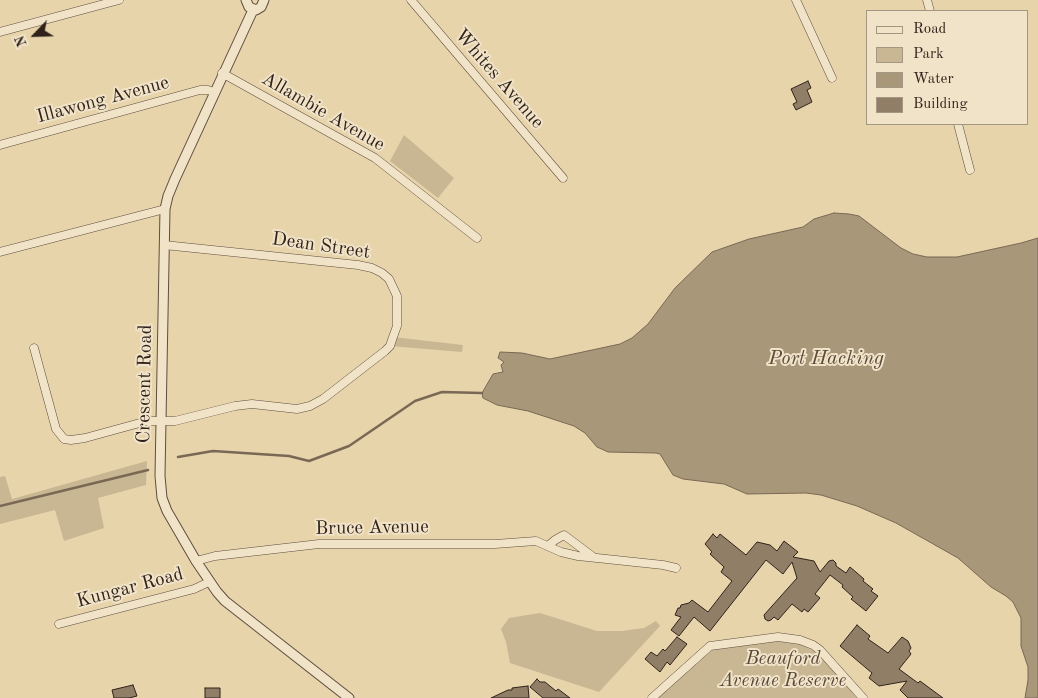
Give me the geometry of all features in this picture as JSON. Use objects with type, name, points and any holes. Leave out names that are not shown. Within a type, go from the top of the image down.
[{"type":"street","points":[[0,32],[119,0]]},
{"type":"street","points":[[246,0],[247,5],[253,10],[261,7],[264,0]]},
{"type":"street","name":"Whites Avenue","points":[[411,0],[563,178]]},
{"type":"street","points":[[796,0],[832,78]]},
{"type":"street","name":"Crescent Road","points":[[253,10],[222,73],[175,179],[165,209],[160,476],[162,498],[164,505],[196,561],[209,582],[225,601],[349,698]]},
{"type":"street","name":"Allambie Avenue","points":[[222,73],[375,158],[477,238]]},
{"type":"street","name":"Illawong Avenue","points":[[0,145],[200,90],[214,92]]},
{"type":"street","points":[[958,125],[970,170]]},
{"type":"street","points":[[0,252],[165,209]]},
{"type":"street","name":"Dean Street","points":[[34,348],[56,429],[64,439],[77,440],[147,421],[175,421],[235,406],[252,404],[297,409],[310,406],[323,399],[390,346],[397,326],[398,307],[396,296],[389,279],[372,268],[164,245]]},
{"type":"street","name":"Bruce Avenue","points":[[548,546],[564,536],[596,558]]},
{"type":"street","name":"Bruce Avenue","points":[[196,561],[215,556],[318,544],[486,544],[536,541],[562,552],[676,568]]},
{"type":"street","name":"Kungar Road","points":[[59,624],[194,589],[209,582]]},
{"type":"street","points":[[652,698],[710,646],[778,638],[800,640],[813,645],[820,650],[863,698]]},
{"type":"green space","points":[[404,135],[454,178],[438,198],[390,161]]},
{"type":"green space","points":[[393,337],[463,345],[462,352],[390,346]]},
{"type":"green space","points":[[147,461],[146,485],[98,498],[104,528],[64,541],[55,510],[0,524],[0,477],[5,476],[12,499]]},
{"type":"green space","points":[[540,613],[597,631],[622,631],[644,628],[656,621],[660,626],[599,692],[510,663],[506,642],[501,629],[509,618]]},
{"type":"green space","name":"Beauford Avenue Reserve","points":[[776,641],[800,644],[824,657],[856,698],[658,698],[716,647]]},
{"type":"water","name":"Port Hacking","points":[[834,213],[859,216],[901,248],[913,254],[927,257],[957,257],[1038,238],[1038,698],[1025,698],[1028,667],[1021,646],[1021,618],[1013,602],[991,587],[958,558],[896,523],[857,506],[821,495],[806,493],[747,494],[724,484],[683,479],[673,475],[660,454],[608,452],[597,447],[585,433],[574,426],[528,411],[497,405],[483,398],[482,393],[493,374],[503,372],[501,365],[504,362],[498,358],[500,352],[522,353],[550,359],[620,344],[632,338],[648,324],[675,288],[712,252],[749,239],[803,227],[814,219]]},
{"type":"building","points":[[808,81],[811,88],[807,90],[812,102],[796,110],[793,104],[797,102],[791,89]]},
{"type":"building","points":[[713,534],[717,538],[720,534],[746,555],[757,542],[770,545],[777,551],[784,541],[798,552],[793,557],[814,561],[820,572],[829,561],[833,560],[836,566],[846,573],[850,567],[864,579],[863,581],[873,589],[871,591],[878,596],[866,611],[851,599],[853,597],[842,587],[843,585],[830,575],[815,594],[820,598],[808,612],[804,609],[802,612],[792,604],[778,620],[774,617],[768,621],[764,615],[797,578],[792,562],[783,574],[766,560],[710,631],[694,617],[679,636],[671,630],[681,617],[675,615],[678,608],[692,600],[708,612],[732,581],[721,572],[724,567],[710,554],[712,552],[705,544]]},
{"type":"building","points":[[857,625],[870,636],[868,639],[888,653],[902,637],[908,641],[911,654],[899,669],[918,683],[920,681],[943,698],[908,698],[900,690],[907,681],[879,686],[869,678],[872,673],[840,646]]},
{"type":"building","points":[[677,637],[687,644],[670,665],[667,662],[660,672],[645,659],[651,652],[657,656],[663,649],[665,651]]},
{"type":"building","points":[[537,679],[540,682],[545,682],[556,691],[558,689],[570,698],[543,698],[530,687]]},
{"type":"building","points":[[133,685],[137,696],[114,698],[112,690]]},
{"type":"building","points":[[528,686],[529,698],[491,698],[512,690],[512,688]]},
{"type":"building","points":[[205,688],[220,688],[220,698],[205,698]]},
{"type":"waterway","points":[[178,457],[213,451],[289,456],[309,461],[349,446],[415,401],[442,392],[482,393]]},
{"type":"waterway","points":[[0,506],[148,470]]}]
